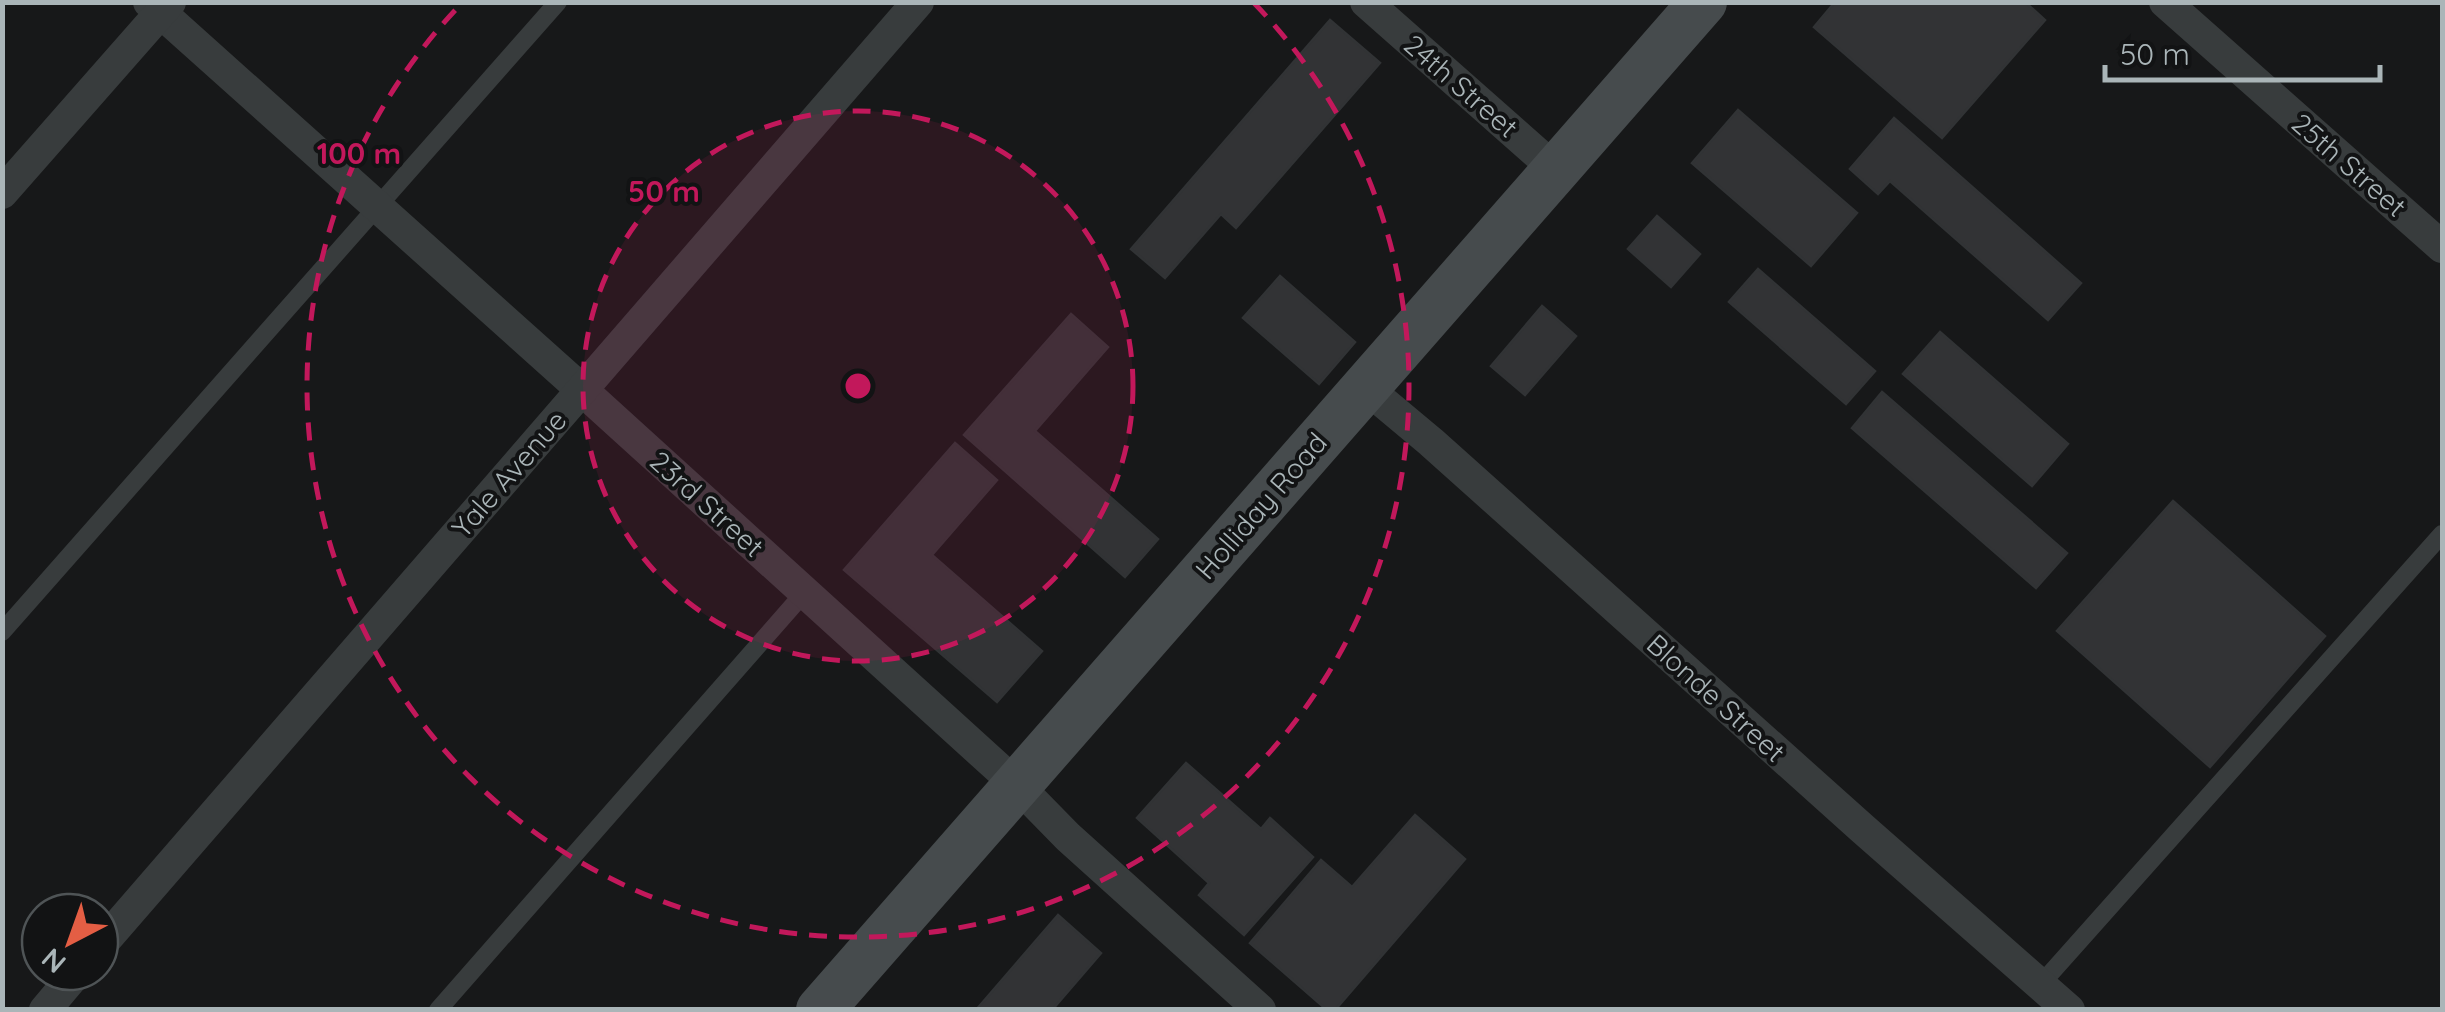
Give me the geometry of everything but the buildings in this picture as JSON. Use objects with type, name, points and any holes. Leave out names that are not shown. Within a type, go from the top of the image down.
[{"type":"street","name":"Yale Avenue","points":[[120,923],[918,2]]},
{"type":"street","name":"24th Street","points":[[1366,2],[1556,170]]},
{"type":"street","name":"Holliday Road","points":[[820,1010],[1703,2]]},
{"type":"street","name":"25th Street","points":[[2165,2],[2442,247]]},
{"type":"street","name":"23rd Street","points":[[160,6],[1260,1010]]},
{"type":"street","points":[[2,193],[160,6]]},
{"type":"street","name":"Blonde Street","points":[[1364,386],[2069,1010]]},
{"type":"lane","points":[[2,632],[558,2]]},
{"type":"lane","points":[[2041,984],[2442,534]]},
{"type":"lane","points":[[438,1010],[804,593]]}]
